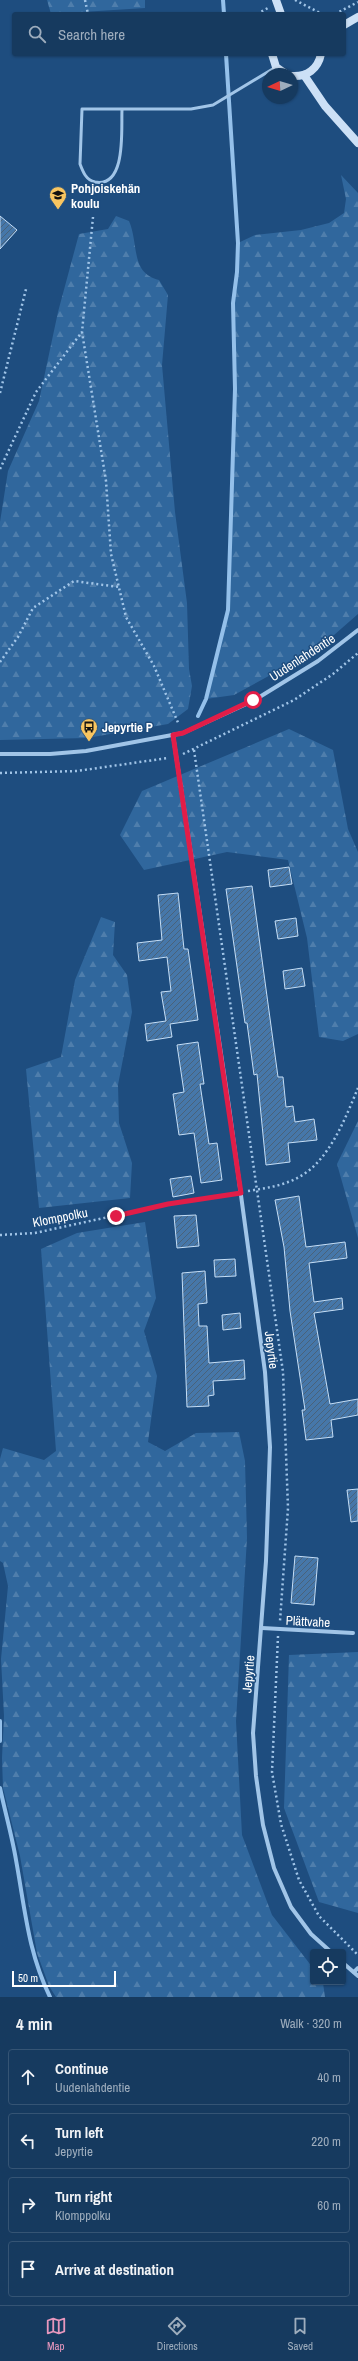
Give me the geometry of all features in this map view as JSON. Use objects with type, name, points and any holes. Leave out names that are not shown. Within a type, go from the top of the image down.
[{"type":"main road","points":[[276,0],[280,12]]},
{"type":"main road","points":[[346,24],[358,17]]},
{"type":"main road","points":[[273,56],[276,67]]},
{"type":"main road","points":[[298,76],[304,75],[316,67],[320,56]]},
{"type":"main road","points":[[304,75],[325,106],[358,143]]},
{"type":"street","name":"Uudenlahdentie","points":[[0,754],[50,754],[86,751],[183,733],[253,700],[318,661],[358,630]]},
{"type":"street","name":"Jepyrtie","points":[[173,735],[241,1193],[265,1372],[269,1462],[262,1628],[253,1733],[256,1776],[263,1825],[274,1868],[291,1907],[311,1934],[328,1949]]},
{"type":"street","name":"Plättvahe","points":[[262,1628],[353,1633]]},
{"type":"street","points":[[346,1965],[358,1976]]},
{"type":"street","points":[[354,1972],[358,1968]]},
{"type":"lane","points":[[122,110],[120,154],[117,170],[113,178],[105,182],[96,182],[88,179],[80,164],[82,110],[191,109],[212,105],[276,67]]},
{"type":"path","points":[[85,0],[88,12]]},
{"type":"path","points":[[295,0],[318,12]]},
{"type":"path","points":[[339,12],[358,2]]},
{"type":"path","points":[[94,218],[82,332],[106,481],[111,554],[126,616],[154,666],[183,733]]},
{"type":"path","points":[[0,393],[26,289]]},
{"type":"path","points":[[0,469],[36,392],[82,332]]},
{"type":"path","points":[[0,662],[18,637],[33,608],[74,581],[119,587]]},
{"type":"path","name":"Klomppolku","points":[[0,1235],[35,1233],[168,1204],[278,1186],[299,1177],[316,1165],[330,1144],[358,1088]]},
{"type":"green space","points":[[47,0],[145,0],[145,8],[82,12],[50,12]]},
{"type":"green space","points":[[341,175],[358,193],[358,614],[318,649],[234,695],[206,699],[228,610],[235,389],[233,303],[237,272],[238,243],[255,235],[301,230],[329,223],[344,213],[346,199]]},
{"type":"green space","points":[[116,216],[129,221],[139,264],[143,271],[159,280],[168,295],[162,365],[175,512],[187,603],[189,669],[192,686],[188,709],[168,724],[87,738],[0,740],[0,522],[8,471],[39,401],[58,312],[79,234],[108,229]]},
{"type":"green space","points":[[289,729],[333,750],[348,829],[358,852],[358,1034],[343,1041],[319,1037],[307,938],[288,860],[227,852],[144,870],[120,835],[142,791]]},
{"type":"green space","points":[[101,917],[115,922],[113,955],[127,975],[132,1012],[118,1085],[119,1123],[132,1163],[130,1198],[39,1208],[26,1069],[61,1057],[75,980]]},
{"type":"green space","points":[[358,1121],[358,1238],[337,1164]]},
{"type":"green space","points":[[145,1222],[156,1298],[144,1331],[157,1376],[148,1442],[165,1451],[196,1433],[239,1432],[245,1461],[247,1538],[236,1721],[242,1835],[272,1915],[310,1964],[310,1985],[323,1985],[325,1997],[56,1997],[49,1986],[37,1953],[20,1856],[3,1788],[2,1758],[4,1716],[1,1659],[8,1586],[3,1563],[0,1561],[0,1459],[3,1448],[44,1460],[56,1451],[41,1249],[77,1233]]},
{"type":"green space","points":[[358,1652],[358,1913],[319,1902],[284,1808],[289,1655]]},
{"type":"building","points":[[0,216],[17,230],[0,249]]},
{"type":"building","points":[[289,867],[292,884],[270,887],[268,870]]},
{"type":"building","points":[[252,886],[278,1077],[283,1077],[286,1107],[293,1106],[295,1122],[314,1119],[317,1140],[288,1143],[290,1162],[266,1165],[257,1074],[254,1075],[247,1023],[245,1023],[226,889]]},
{"type":"building","points":[[178,893],[184,949],[188,949],[198,1020],[170,1024],[172,1037],[147,1041],[145,1024],[166,1021],[161,992],[171,991],[167,957],[139,961],[137,943],[162,940],[158,895]]},
{"type":"building","points":[[296,918],[298,936],[278,939],[275,921]]},
{"type":"building","points":[[302,968],[305,986],[285,989],[283,971]]},
{"type":"building","points":[[198,1042],[204,1084],[200,1084],[209,1144],[217,1143],[222,1180],[201,1183],[194,1133],[179,1135],[173,1094],[184,1092],[177,1045]]},
{"type":"building","points":[[191,1176],[194,1193],[173,1197],[170,1179]]},
{"type":"building","points":[[299,1196],[306,1247],[345,1242],[347,1258],[309,1263],[314,1302],[342,1298],[343,1309],[314,1313],[330,1404],[358,1399],[358,1415],[331,1420],[333,1437],[306,1440],[302,1410],[305,1410],[290,1311],[284,1247],[275,1200]]},
{"type":"building","points":[[196,1215],[199,1246],[177,1248],[174,1216]]},
{"type":"building","points":[[235,1259],[236,1276],[215,1277],[214,1260]]},
{"type":"building","points":[[205,1271],[207,1303],[198,1304],[199,1326],[207,1326],[209,1363],[244,1360],[245,1379],[213,1381],[214,1395],[208,1396],[209,1406],[187,1407],[182,1273]]},
{"type":"building","points":[[240,1313],[241,1328],[223,1330],[222,1315]]},
{"type":"building","points":[[358,1489],[358,1521],[351,1522],[347,1490]]},
{"type":"building","points":[[295,1556],[318,1558],[314,1605],[291,1603]]},
{"type":"waterway","points":[[223,0],[224,12]]},
{"type":"waterway","points":[[198,716],[206,699],[228,610],[235,389],[233,303],[237,272],[238,243],[226,56]]},
{"type":"waterway","points":[[0,1721],[0,1741]]},
{"type":"waterway","points":[[0,1788],[14,1851],[32,1947],[50,1997]]},
{"type":"place","name":"Pohjoiskehän koulu","points":[[58,210]]},
{"type":"place","name":"Jepyrtie P","points":[[89,742]]},
{"type":"route","points":[[116,1216],[168,1204],[241,1193],[230,1107],[173,735],[183,733],[253,700]]}]
